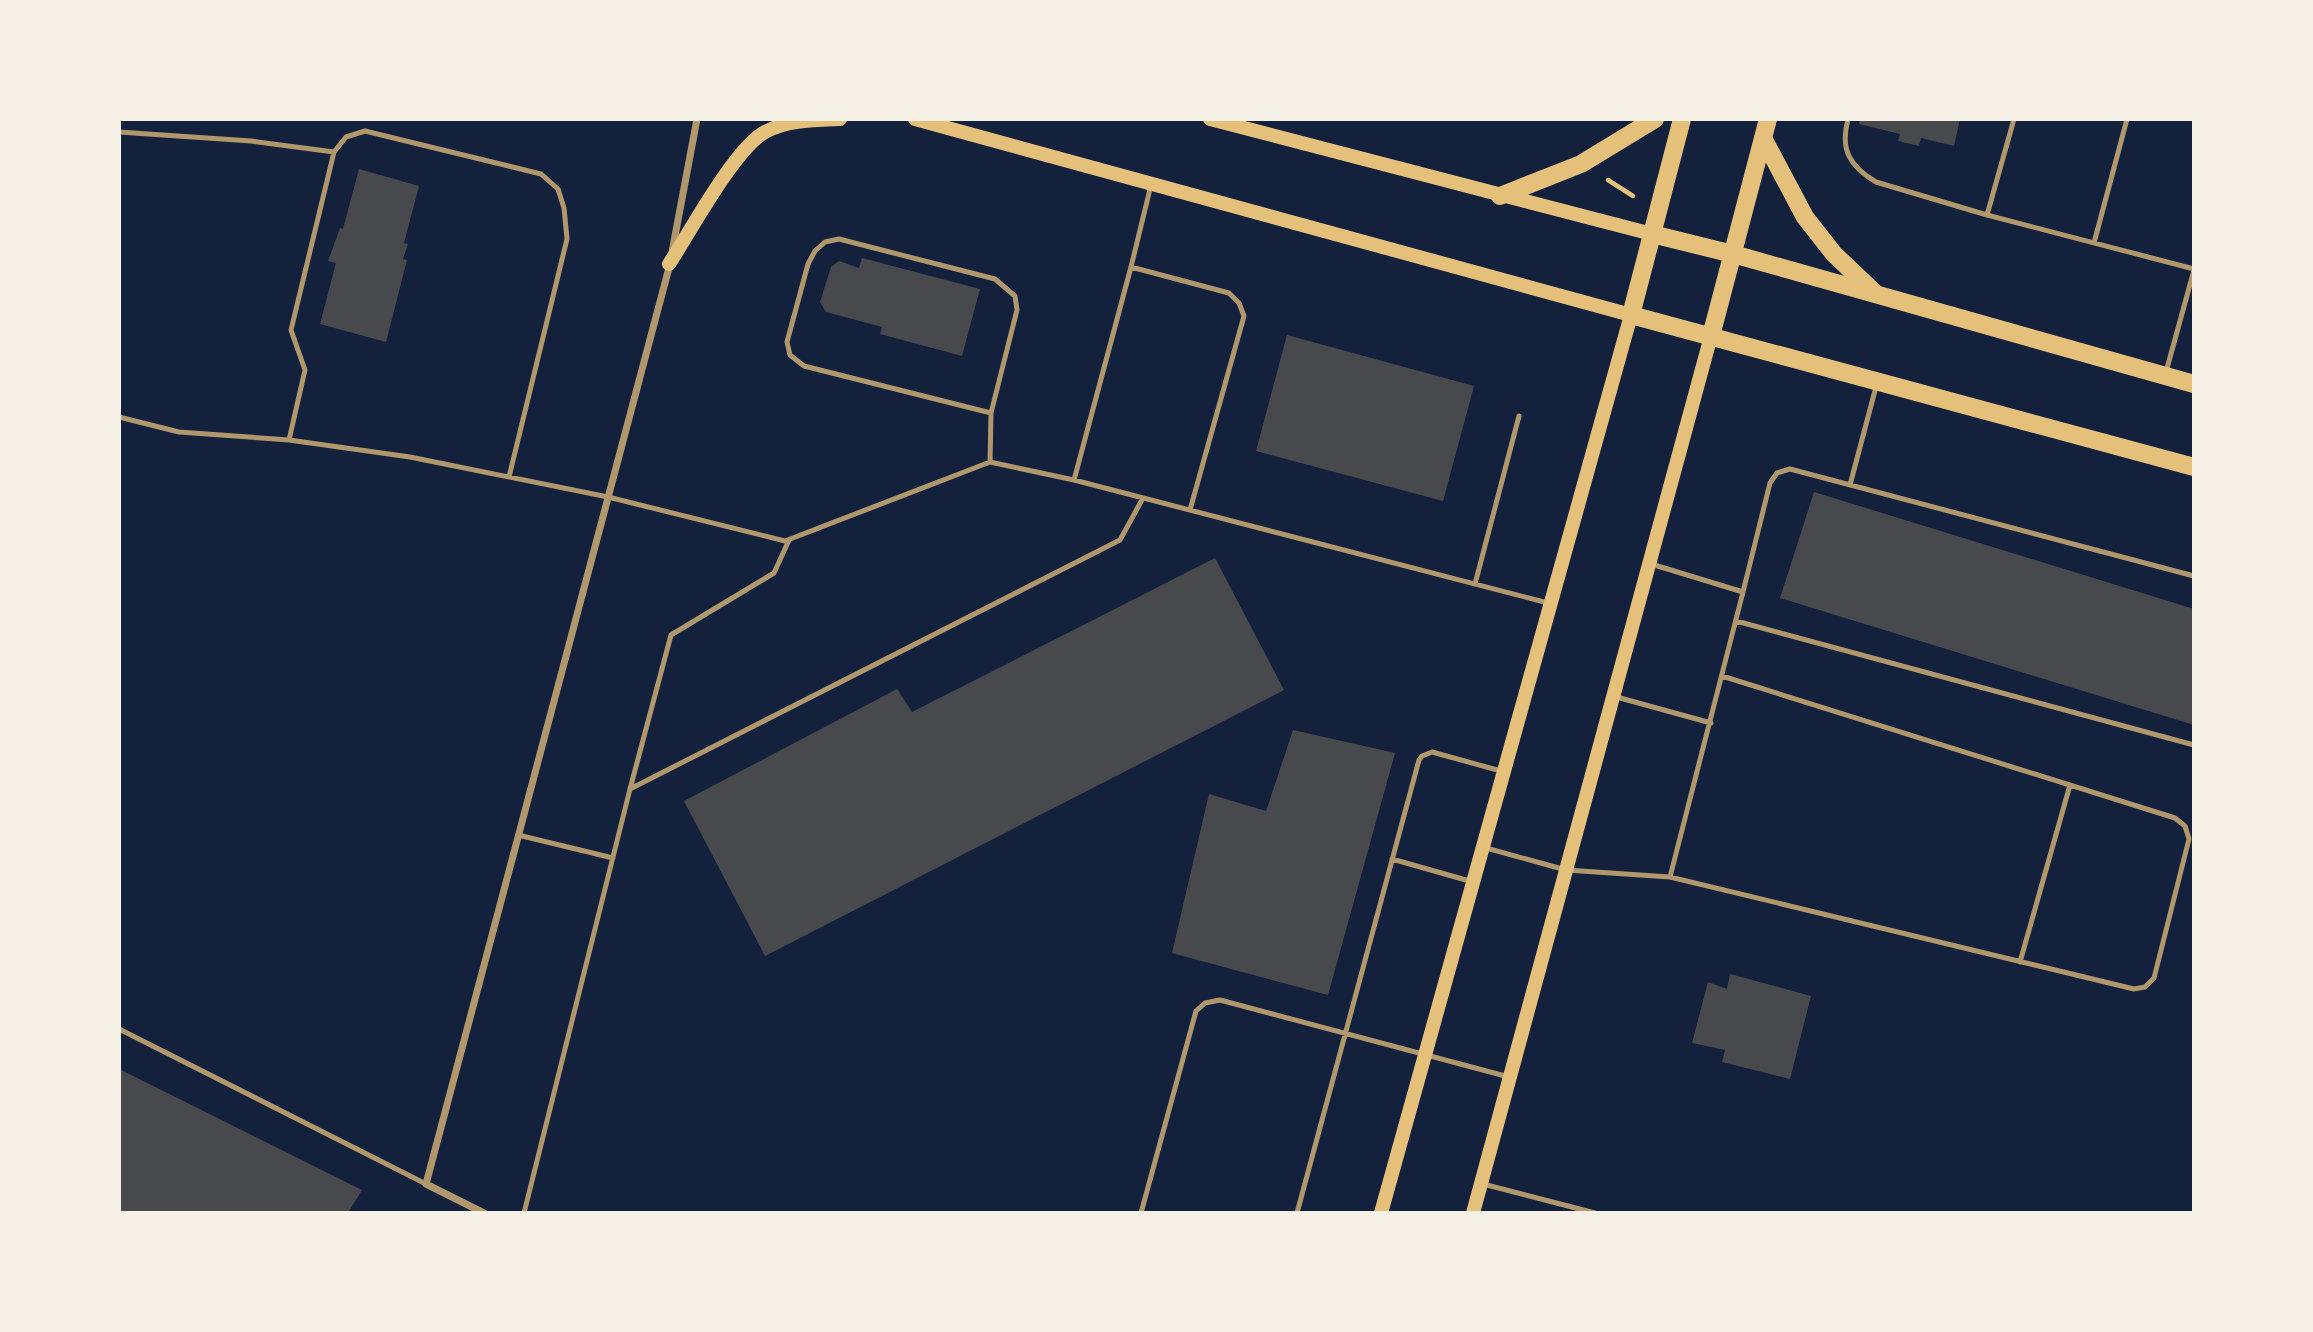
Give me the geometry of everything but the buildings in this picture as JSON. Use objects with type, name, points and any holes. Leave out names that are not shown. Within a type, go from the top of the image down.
[{"type":"main road","points":[[669,264],[733,163],[751,142],[764,132],[790,124],[840,119]]},
{"type":"main road","points":[[915,119],[2194,467]]},
{"type":"main road","points":[[1210,119],[1733,254],[2194,384]]},
{"type":"main road","points":[[1500,196],[1581,164],[1655,119]]},
{"type":"main road","points":[[1381,1213],[1631,315],[1682,119]]},
{"type":"main road","points":[[1473,1213],[1768,119]]},
{"type":"main road","points":[[1763,138],[1805,217],[1834,254],[1877,295]]},
{"type":"street","points":[[484,1213],[426,1184],[669,264],[697,119]]},
{"type":"lane","points":[[1848,119],[1844,135],[1845,146],[1856,167],[1877,182],[1987,215],[2194,269],[2165,376]]},
{"type":"lane","points":[[1987,215],[2014,119]]},
{"type":"lane","points":[[2094,243],[2127,119]]},
{"type":"lane","points":[[289,440],[305,370],[291,330],[334,152],[346,137],[365,131],[541,174],[558,189],[564,208],[567,239],[509,477]]},
{"type":"lane","points":[[119,132],[251,141],[334,152]]},
{"type":"lane","points":[[1074,480],[1151,184]]},
{"type":"lane","points":[[990,462],[991,413],[1017,310],[1015,296],[995,279],[839,239],[825,242],[815,251],[807,264],[788,342],[790,355],[804,366],[991,413]]},
{"type":"lane","points":[[1131,267],[1229,293],[1239,303],[1244,316],[1190,510]]},
{"type":"lane","points":[[1850,485],[1878,381]]},
{"type":"lane","points":[[1475,584],[1519,416]]},
{"type":"lane","points":[[119,417],[179,432],[289,440],[410,457],[608,497],[785,541],[990,462],[1074,480],[1550,604]]},
{"type":"lane","points":[[1670,877],[1770,483],[1777,473],[1790,469],[2194,576]]},
{"type":"lane","points":[[630,789],[1120,540],[1143,498]]},
{"type":"lane","points":[[524,1213],[671,635],[774,573],[789,540]]},
{"type":"lane","points":[[1650,564],[1743,592]]},
{"type":"lane","points":[[1736,621],[2194,745]]},
{"type":"lane","points":[[1483,847],[1566,870],[1670,877],[2134,989],[2145,987],[2154,978],[2189,839],[2185,826],[2175,818],[1722,676]]},
{"type":"lane","points":[[1613,696],[1711,723]]},
{"type":"lane","points":[[1297,1213],[1422,756],[1432,752],[1504,772]]},
{"type":"lane","points":[[2020,962],[2070,785]]},
{"type":"lane","points":[[518,835],[613,858]]},
{"type":"lane","points":[[1392,859],[1473,882]]},
{"type":"lane","points":[[1141,1213],[1196,1011],[1205,1003],[1220,1000],[1510,1077]]},
{"type":"lane","points":[[119,1029],[426,1184]]},
{"type":"lane","points":[[1481,1183],[1595,1213]]},
{"type":"path","points":[[1600,174],[1643,202]]}]
